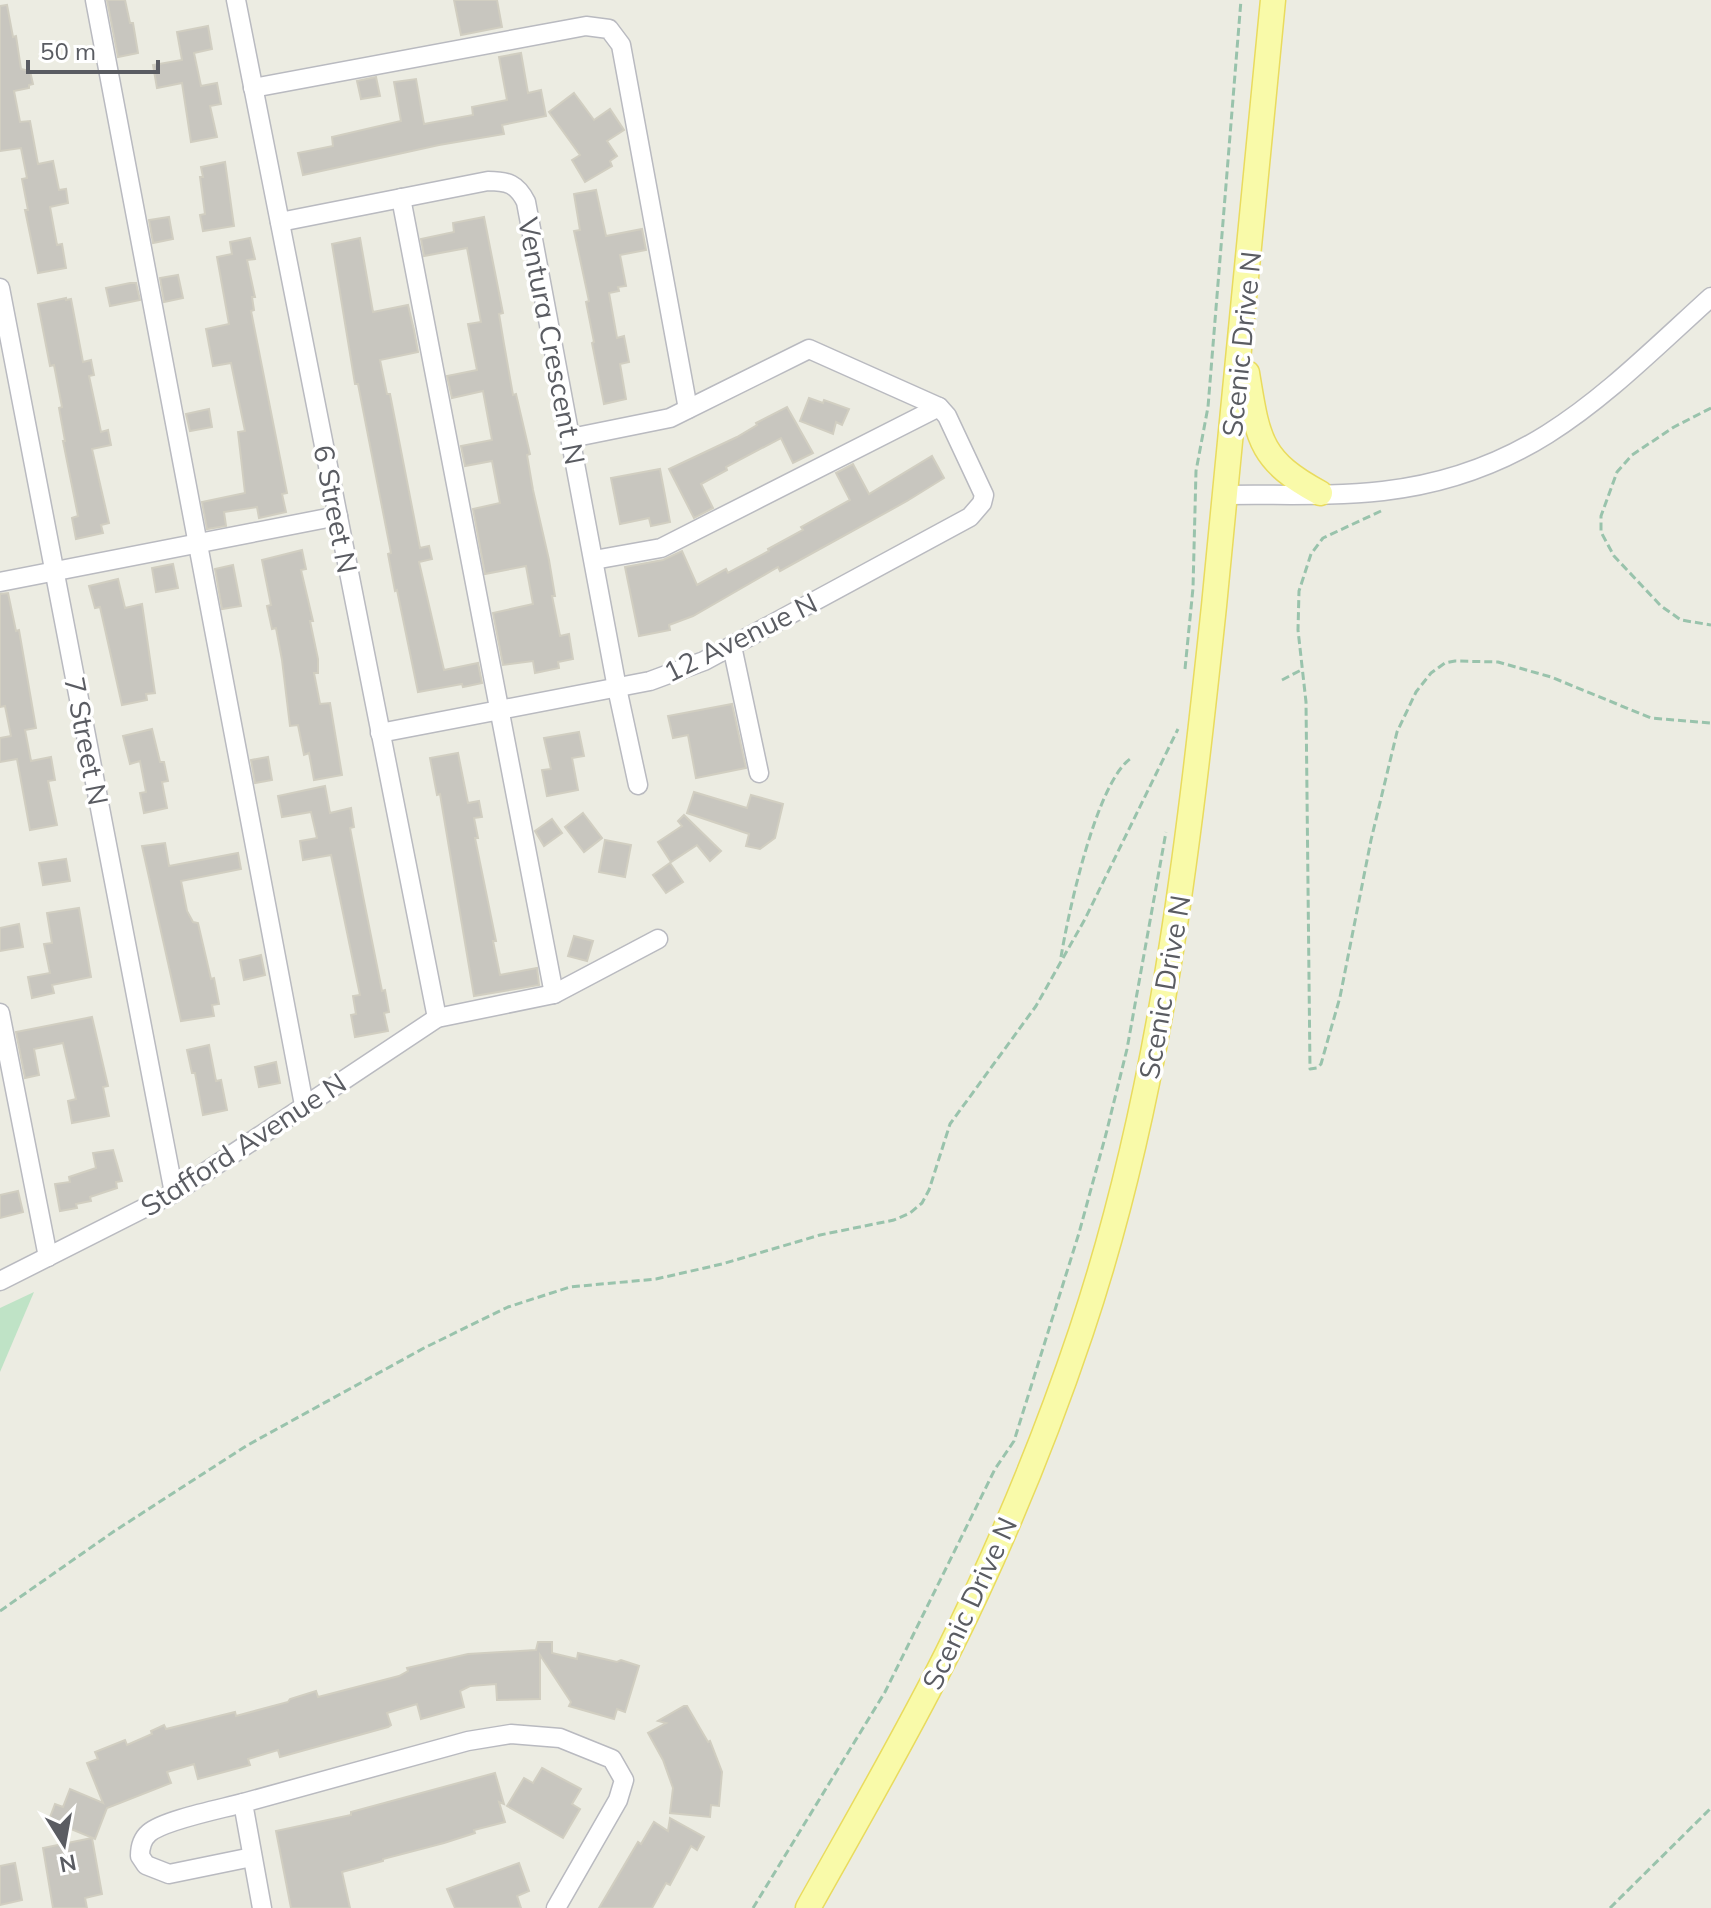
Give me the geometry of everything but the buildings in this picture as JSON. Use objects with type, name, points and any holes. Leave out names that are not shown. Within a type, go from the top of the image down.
[{"type":"main road","name":"Scenic Drive N","points":[[808,1908],[900,1744],[989,1567],[1026,1481],[1082,1327],[1138,1126],[1169,966],[1194,797],[1242,343],[1273,0]]},
{"type":"main road","points":[[1242,343],[1262,443],[1282,470],[1320,493]]},
{"type":"street","points":[[95,0],[304,1105]]},
{"type":"street","name":"6 Street N","points":[[236,0],[437,1018]]},
{"type":"street","points":[[253,88],[586,26],[609,29],[621,45],[688,409]]},
{"type":"street","name":"Ventura Crescent N","points":[[280,222],[488,181],[503,181],[516,186],[521,192],[526,202],[638,785]]},
{"type":"street","points":[[401,198],[554,994]]},
{"type":"street","name":"7 Street N","points":[[0,288],[174,1193]]},
{"type":"street","points":[[1225,495],[1360,493],[1413,486],[1472,471],[1515,454],[1563,426],[1597,400],[1711,297]]},
{"type":"street","points":[[571,438],[656,423],[809,349],[939,407]]},
{"type":"street","points":[[594,560],[661,548],[939,407]]},
{"type":"street","name":"12 Avenue N","points":[[380,733],[617,688],[676,672],[732,646],[970,517],[982,503],[983,487],[947,416],[939,407]]},
{"type":"street","points":[[0,582],[338,516]]},
{"type":"street","points":[[732,646],[759,773]]},
{"type":"street","points":[[437,1018],[554,994],[658,939]]},
{"type":"street","points":[[0,1013],[48,1257]]},
{"type":"street","name":"Stafford Avenue N","points":[[0,1281],[174,1193],[437,1018]]},
{"type":"street","points":[[252,1857],[169,1874],[146,1865],[140,1856],[148,1833],[161,1826],[468,1741],[511,1734],[560,1738],[612,1759],[624,1780],[618,1800],[556,1908]]},
{"type":"street","points":[[243,1803],[262,1908]]},
{"type":"path","points":[[1183,682],[1193,588],[1196,471],[1208,407],[1241,0]]},
{"type":"path","points":[[1711,408],[1674,427],[1632,455],[1617,472],[1601,516],[1601,532],[1614,556],[1661,606],[1681,620],[1711,625]]},
{"type":"path","points":[[1381,511],[1323,538],[1311,554],[1299,591],[1297,610],[1306,702],[1310,1069],[1321,1064],[1340,997],[1371,840],[1397,732],[1416,692],[1431,673],[1445,663],[1455,661],[1498,662],[1551,677],[1651,718],[1711,723]]},
{"type":"path","points":[[1282,680],[1303,669]]},
{"type":"path","points":[[0,1611],[113,1532],[246,1446],[424,1348],[508,1307],[570,1287],[656,1279],[722,1264],[820,1235],[894,1220],[910,1213],[922,1203],[929,1190],[950,1124],[1036,1006],[1085,919],[1179,729],[1177,744]]},
{"type":"path","points":[[1061,961],[1065,929],[1089,836],[1119,770],[1130,759]]},
{"type":"path","points":[[753,1908],[885,1692],[995,1469],[1014,1441],[1079,1233],[1110,1120],[1127,1049],[1169,820]]},
{"type":"path","points":[[1610,1908],[1711,1808]]},
{"type":"green space","points":[[34,1292],[0,1372],[0,1308]]}]
